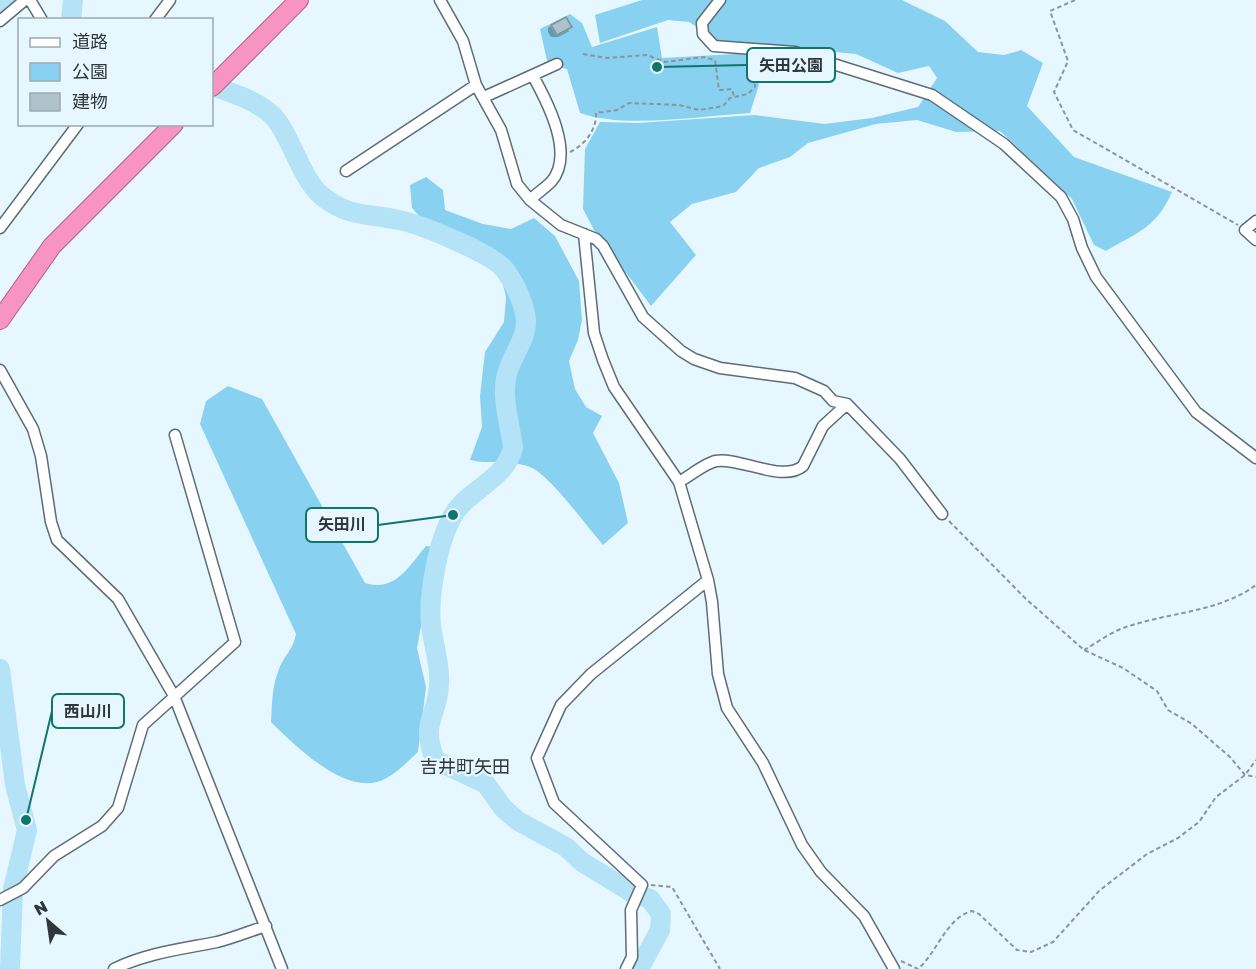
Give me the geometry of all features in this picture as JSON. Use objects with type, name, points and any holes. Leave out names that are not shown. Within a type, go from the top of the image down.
[{"type":"highway","points":[[213,86],[299,0]]},
{"type":"highway","points":[[0,319],[52,246],[172,126]]},
{"type":"street","points":[[0,21],[25,0]]},
{"type":"street","points":[[30,0],[41,18]]},
{"type":"street","points":[[156,18],[170,0]]},
{"type":"street","points":[[440,0],[463,41],[476,85],[501,130],[517,184],[530,200],[561,225],[596,239],[608,253],[643,317],[694,359],[720,368],[795,378],[824,390],[833,401],[847,404],[900,459],[942,514]]},
{"type":"street","points":[[720,0],[702,23],[703,34],[714,46],[795,52],[933,95],[1004,144],[1061,197],[1073,219],[1082,248],[1096,277],[1196,412],[1256,458]]},
{"type":"street","points":[[484,97],[557,64]]},
{"type":"street","points":[[530,200],[552,181],[562,156],[556,129],[533,76]]},
{"type":"street","points":[[346,171],[476,85]]},
{"type":"street","points":[[0,228],[76,126]]},
{"type":"street","points":[[1256,221],[1245,230],[1256,240]]},
{"type":"street","points":[[584,234],[594,333],[603,360],[614,387],[679,482],[708,580],[719,681],[727,708],[763,763],[802,845],[820,872],[864,916],[894,969]]},
{"type":"street","points":[[0,370],[33,429],[41,456],[51,522],[57,540],[118,599],[174,696],[282,969]]},
{"type":"street","points":[[679,482],[716,461],[778,471],[798,470],[803,466],[823,426],[847,404]]},
{"type":"street","points":[[0,900],[23,888],[54,856],[102,826],[118,808],[143,725],[169,704],[174,696],[235,642],[175,435]]},
{"type":"street","points":[[626,969],[632,957],[631,910],[642,885],[554,803],[537,758],[561,705],[591,674],[708,580]]},
{"type":"street","points":[[114,969],[128,962],[189,946],[218,942],[266,926]]},
{"type":"path","points":[[1075,0],[1050,11],[1068,61],[1054,92],[1073,130],[1245,230]]},
{"type":"path","points":[[562,156],[585,142],[596,122],[596,113],[617,110],[629,103],[679,105],[699,110],[723,105],[734,97],[748,94],[755,87],[756,72],[750,50]]},
{"type":"path","points":[[583,54],[606,58],[647,55],[665,62],[704,57],[715,60],[719,90],[732,89],[734,97]]},
{"type":"path","points":[[942,514],[1026,599],[1084,650],[1123,668],[1157,691],[1168,710],[1192,724],[1230,757],[1245,775],[1256,777]]},
{"type":"path","points":[[1084,650],[1127,626],[1168,615],[1196,612],[1246,592],[1256,585]]},
{"type":"path","points":[[885,954],[918,969],[934,953],[956,921],[972,911],[979,914],[1009,944],[1024,952],[1053,942],[1101,890],[1147,854],[1178,838],[1199,822],[1216,798],[1245,775],[1256,760]]},
{"type":"path","points":[[642,885],[672,887],[720,969]]},
{"type":"green space","points":[[642,0],[902,0],[945,21],[978,52],[1004,55],[1021,50],[1043,63],[1027,106],[1074,157],[1172,192],[1153,221],[1106,251],[1094,245],[1072,199],[1000,131],[956,132],[917,120],[876,124],[808,143],[790,157],[759,168],[736,192],[692,204],[670,222],[696,255],[651,306],[594,230],[583,209],[585,149],[600,122],[638,123],[754,115],[825,124],[872,118],[918,107],[937,78],[929,66],[898,73],[856,54],[719,41],[689,22],[668,20],[600,43],[595,15]]},
{"type":"green space","points":[[570,14],[582,23],[592,47],[657,27],[662,58],[753,53],[759,85],[750,113],[640,121],[598,118],[580,113],[567,69],[548,65],[540,29]]},
{"type":"green space","points":[[426,177],[443,190],[445,210],[483,224],[511,229],[534,218],[555,236],[579,281],[582,320],[578,340],[569,361],[575,389],[586,407],[602,416],[593,433],[619,483],[628,523],[603,545],[557,490],[538,472],[515,463],[470,460],[482,427],[480,396],[485,352],[504,322],[506,297],[496,255],[476,239],[421,218],[412,208],[410,185]]},
{"type":"green space","points":[[228,386],[262,399],[365,583],[376,585],[393,581],[407,569],[426,546],[438,547],[445,558],[442,576],[426,599],[417,648],[426,687],[418,752],[397,771],[379,782],[359,782],[331,772],[317,763],[271,722],[277,675],[296,634],[200,424],[206,401]]},
{"type":"building","points":[[566,17],[572,27],[557,35],[551,25]]},
{"type":"waterway","points":[[0,6],[9,0]]},
{"type":"waterway","points":[[71,18],[73,0]]},
{"type":"waterway","points":[[213,86],[251,101],[272,115],[284,132],[307,178],[314,188],[332,203],[359,214],[409,223],[455,240],[498,263],[516,287],[523,307],[526,327],[510,365],[505,389],[513,447],[504,467],[469,497],[454,514],[443,538],[435,568],[430,613],[439,678],[438,697],[429,736],[435,760],[486,784],[503,808],[518,821],[566,847],[582,862],[631,892],[650,899],[661,914],[660,930],[639,969]]},
{"type":"waterway","points":[[0,669],[15,785],[27,830],[13,889],[10,969]]},
{"type":"place","name":"矢田公園","points":[[657,67]]},
{"type":"place","name":"矢田川","points":[[453,515]]},
{"type":"place","name":"西山川","points":[[26,820]]},
{"type":"district","name":"吉井町矢田","points":[[465,767]]}]
